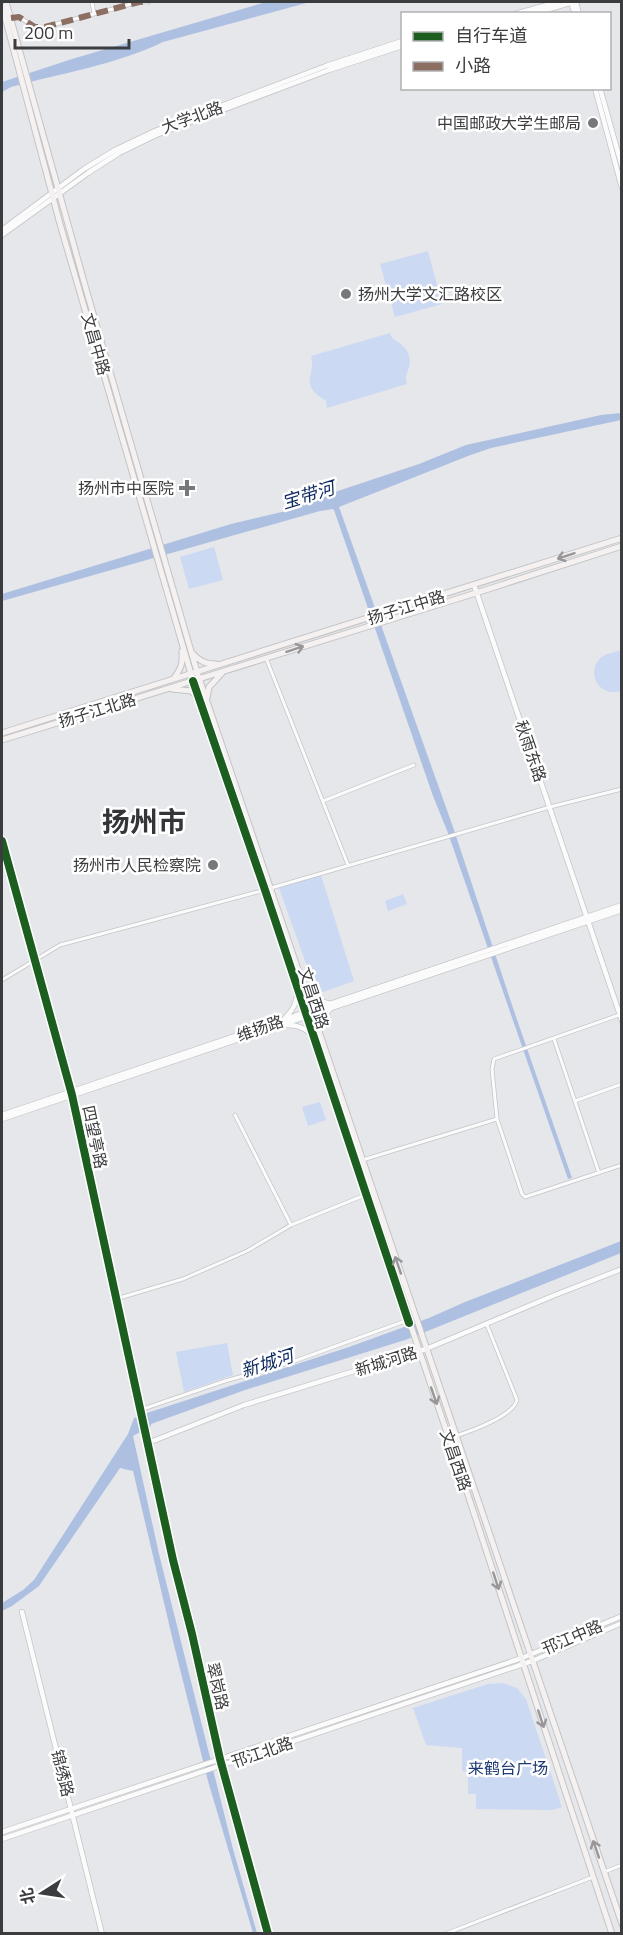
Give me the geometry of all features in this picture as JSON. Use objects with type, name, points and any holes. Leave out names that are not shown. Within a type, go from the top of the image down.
[{"type":"main road","name":"文昌中路","points":[[6,2],[6,20]]},
{"type":"main road","name":"文昌中路","points":[[2,6],[22,72],[30,89],[157,545],[191,653],[194,673]]},
{"type":"main road","name":"文昌中路","points":[[22,72],[23,87],[52,195],[157,545]]},
{"type":"main road","name":"扬子江中路","points":[[380,619],[474,585],[621,538]]},
{"type":"main road","name":"扬子江中路","points":[[194,673],[476,593],[621,546]]},
{"type":"main road","name":"文昌中路","points":[[161,559],[180,638],[194,673]]},
{"type":"main road","name":"扬子江中路","points":[[196,680],[370,622]]},
{"type":"main road","points":[[173,680],[183,662],[180,638]]},
{"type":"main road","points":[[191,653],[199,661],[207,664],[224,664]]},
{"type":"main road","points":[[206,699],[209,687],[225,671]]},
{"type":"main road","points":[[194,673],[196,680]]},
{"type":"main road","name":"扬子江北路","points":[[2,733],[194,673]]},
{"type":"main road","name":"扬子江北路","points":[[2,740],[196,680]]},
{"type":"main road","name":"文昌西路","points":[[196,680],[199,698],[306,992],[408,1322],[612,1934]]},
{"type":"main road","name":"文昌西路","points":[[196,680],[206,699],[268,889],[305,1015],[417,1320],[621,1924]]},
{"type":"main road","points":[[168,689],[191,691],[199,698]]},
{"type":"street","points":[[92,2],[94,14]]},
{"type":"street","points":[[6,20],[19,17],[35,27],[45,27],[139,2],[149,2]]},
{"type":"street","points":[[522,12],[558,2]]},
{"type":"street","points":[[539,12],[574,2]]},
{"type":"street","name":"大学北路","points":[[2,230],[116,150],[155,131],[337,62],[401,40]]},
{"type":"street","name":"大学北路","points":[[58,191],[119,153],[156,135],[329,70],[401,46]]},
{"type":"street","points":[[596,90],[621,188]]},
{"type":"street","points":[[601,90],[621,167]]},
{"type":"street","name":"大学北路","points":[[2,235],[52,195]]},
{"type":"street","name":"秋雨东路","points":[[474,585],[620,1018]]},
{"type":"street","points":[[266,658],[348,865]]},
{"type":"street","points":[[323,801],[414,765]]},
{"type":"street","points":[[2,980],[60,945],[621,789]]},
{"type":"street","name":"四望亭路","points":[[2,841],[71,1094],[148,1443]]},
{"type":"street","name":"维扬路","points":[[2,1117],[621,908]]},
{"type":"street","points":[[298,991],[297,1003],[283,1022],[304,1028],[312,1035]]},
{"type":"street","points":[[306,992],[331,1006],[321,1020],[319,1033]]},
{"type":"street","points":[[620,1018],[492,1061],[497,1119],[522,1194],[525,1197],[621,1166]]},
{"type":"street","points":[[554,1039],[599,1173]]},
{"type":"street","points":[[575,1101],[621,1084]]},
{"type":"street","points":[[235,1115],[291,1225]]},
{"type":"street","points":[[359,1161],[497,1119]]},
{"type":"street","points":[[116,1299],[183,1279],[247,1251],[291,1225],[367,1195]]},
{"type":"street","name":"新城河路","points":[[148,1443],[244,1405],[426,1349],[621,1269]]},
{"type":"street","points":[[141,1413],[225,1381],[292,1362],[408,1322]]},
{"type":"street","points":[[456,1436],[477,1429],[516,1405],[517,1400],[486,1323]]},
{"type":"street","name":"翠岗路","points":[[148,1443],[220,1759],[268,1934]]},
{"type":"street","name":"锦绣路","points":[[22,1612],[102,1934]]},
{"type":"street","name":"邗江中路","points":[[530,1658],[621,1616]]},
{"type":"street","name":"邗江中路","points":[[522,1661],[621,1623]]},
{"type":"street","name":"邗江北路","points":[[214,1765],[220,1759],[522,1661]]},
{"type":"street","name":"邗江北路","points":[[2,1839],[214,1765],[222,1766],[522,1661]]},
{"type":"street","name":"邗江北路","points":[[2,1832],[202,1769]]},
{"type":"street","points":[[604,1872],[621,1864]]},
{"type":"street","points":[[445,1934],[593,1877]]},
{"type":"green space","points":[[428,251],[442,304],[395,317],[380,264]]},
{"type":"green space","points":[[390,333],[409,355],[407,384],[327,408],[326,401],[317,395],[310,384],[311,356]]},
{"type":"green space","points":[[214,547],[223,580],[189,589],[180,557]]},
{"type":"green space","points":[[621,650],[621,691],[613,692],[600,687],[594,675],[595,668],[603,656]]},
{"type":"green space","points":[[321,875],[354,981],[323,992],[314,986],[279,888]]},
{"type":"green space","points":[[403,894],[407,904],[388,911],[385,901]]},
{"type":"green space","points":[[320,1102],[326,1120],[308,1126],[302,1107]]},
{"type":"green space","points":[[227,1343],[233,1375],[184,1392],[176,1352]]},
{"type":"green space","name":"来鹤台广场","points":[[503,1683],[517,1688],[526,1699],[562,1807],[553,1810],[476,1809],[476,1794],[468,1794],[468,1772],[462,1771],[462,1748],[426,1745],[413,1708],[488,1684]]},
{"type":"shaded area","points":[[266,2],[310,2],[163,42],[107,63],[11,87],[2,92],[2,82]]},
{"type":"shaded area","points":[[621,413],[621,420],[491,448],[339,507],[453,827],[572,1178],[568,1179],[334,510],[320,511],[2,601],[2,594],[231,524],[286,511],[293,506],[419,464],[466,445],[601,415]]},
{"type":"shaded area","points":[[621,1241],[621,1253],[405,1340],[245,1390],[151,1424],[133,1436],[159,1554],[233,1849],[257,1933],[253,1933],[208,1781],[133,1471],[120,1468],[39,1586],[2,1611],[2,1603],[34,1580],[128,1434],[134,1418],[429,1318]]},
{"type":"marked path","points":[[11,18],[19,17],[35,27],[45,27],[139,2],[149,2]]},
{"type":"cycle path","points":[[193,681],[409,1323]]},
{"type":"cycle path","points":[[2,841],[72,1095],[173,1560],[220,1759],[268,1934]]},
{"type":"place","name":"中国邮政大学生邮局","points":[[593,123]]},
{"type":"place","name":"扬州大学文汇路校区","points":[[346,294]]},
{"type":"place","name":"扬州市中医院","points":[[187,488]]},
{"type":"place","name":"扬州市人民检察院","points":[[213,865]]},
{"type":"district","name":"扬州市","points":[[144,821]]},
{"type":"water label","name":"宝带河","points":[[308,495]]},
{"type":"water label","name":"新城河","points":[[267,1363]]}]
